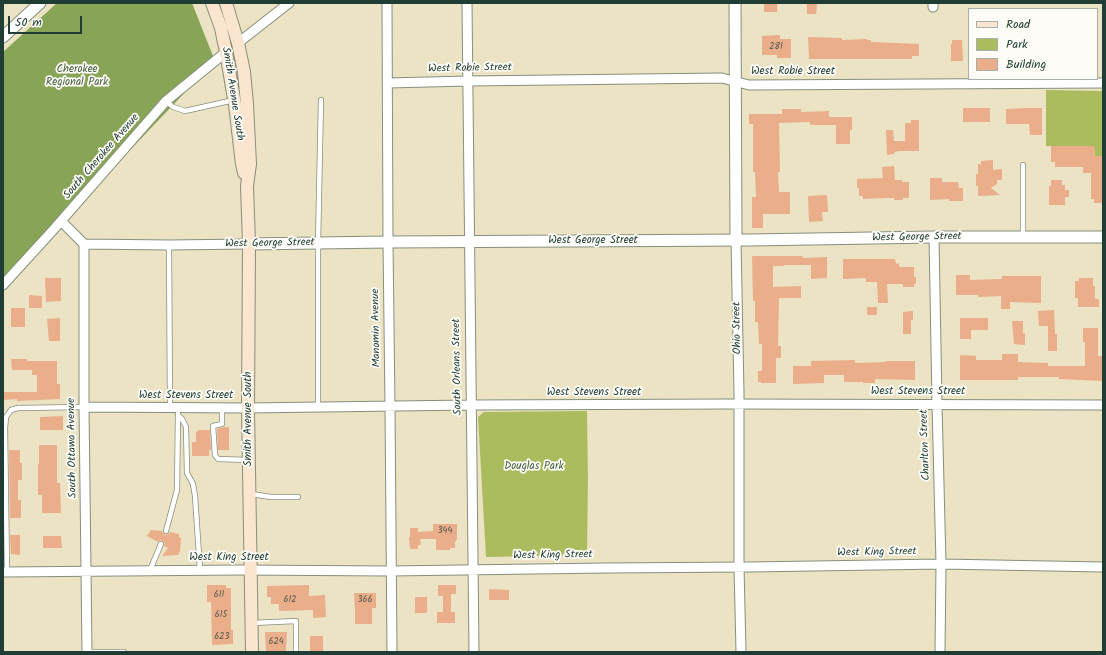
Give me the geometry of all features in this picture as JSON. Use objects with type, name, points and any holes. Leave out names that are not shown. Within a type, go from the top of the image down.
[{"type":"main road","name":"Smith Avenue South","points":[[212,3],[221,28],[226,52],[242,164],[248,186]]},
{"type":"main road","name":"Smith Avenue South","points":[[226,3],[238,43],[244,72],[250,164],[248,186],[248,408],[252,652]]},
{"type":"street","points":[[3,37],[40,3]]},
{"type":"street","points":[[238,43],[288,3]]},
{"type":"street","name":"Manomin Avenue","points":[[388,3],[390,571],[392,652]]},
{"type":"street","name":"South Orleans Street","points":[[467,3],[474,652]]},
{"type":"street","name":"Ohio Street","points":[[735,3],[739,567],[741,652]]},
{"type":"street","name":"South Cherokee Avenue","points":[[3,285],[62,221],[166,101],[226,52]]},
{"type":"street","name":"West Robie Street","points":[[388,83],[722,78],[749,85],[1103,83]]},
{"type":"street","points":[[62,221],[84,244]]},
{"type":"street","name":"West George Street","points":[[84,244],[169,245],[934,237],[1103,237]]},
{"type":"street","name":"Charlton Street","points":[[934,237],[936,404],[941,564],[940,652]]},
{"type":"street","name":"South Ottawa Avenue","points":[[84,244],[87,652]]},
{"type":"street","name":"West Stevens Street","points":[[84,407],[175,410],[222,408],[471,405],[1103,405]]},
{"type":"street","name":"West King Street","points":[[5,572],[150,570],[390,571],[941,564],[1103,567]]},
{"type":"lane","points":[[166,101],[173,107],[185,111],[234,100]]},
{"type":"lane","points":[[318,407],[318,243],[321,100]]},
{"type":"lane","points":[[1023,165],[1023,237]]},
{"type":"lane","points":[[166,531],[177,490],[169,245]]},
{"type":"lane","points":[[5,572],[6,417],[11,410],[18,408],[84,407]]},
{"type":"lane","points":[[222,408],[222,424],[213,426],[215,455],[218,459],[249,460]]},
{"type":"lane","points":[[175,410],[186,427],[187,473],[193,484],[195,496],[200,570]]},
{"type":"lane","points":[[250,494],[271,497],[298,496]]},
{"type":"lane","points":[[150,570],[161,544]]},
{"type":"lane","points":[[252,623],[296,622],[296,652]]},
{"type":"lane","points":[[87,652],[124,652]]},
{"type":"green space","name":"Cherokee Regional Park","points":[[57,3],[192,3],[215,61],[3,283],[3,52]]},
{"type":"green space","points":[[1046,90],[1103,91],[1103,156],[1095,156],[1094,146],[1046,146]]},
{"type":"green space","name":"Douglas Park","points":[[587,411],[587,555],[486,557],[478,417],[484,412]]},
{"type":"building","points":[[764,3],[777,3],[777,12],[764,12]]},
{"type":"building","points":[[807,4],[817,4],[816,14],[807,14]]},
{"type":"building","points":[[780,35],[780,39],[791,39],[791,58],[777,58],[777,55],[762,55],[762,36]]},
{"type":"building","points":[[808,37],[842,38],[842,40],[867,39],[871,40],[871,42],[919,44],[919,56],[912,56],[912,59],[809,59]]},
{"type":"building","points":[[952,40],[962,40],[963,61],[951,61]]},
{"type":"building","points":[[963,108],[990,108],[990,122],[963,122]]},
{"type":"building","points":[[1042,108],[1042,135],[1030,135],[1029,124],[1006,124],[1006,109]]},
{"type":"building","points":[[782,109],[801,109],[801,112],[829,111],[829,117],[852,117],[850,144],[836,144],[836,125],[810,125],[810,122],[779,123],[779,192],[790,192],[790,214],[763,214],[763,228],[752,228],[752,197],[756,197],[755,172],[753,172],[753,124],[749,124],[749,114],[782,114]]},
{"type":"building","points":[[911,120],[919,120],[919,151],[900,151],[894,152],[895,154],[887,155],[886,130],[893,130],[894,141],[905,141],[905,123],[911,123]]},
{"type":"building","points":[[1051,146],[1094,146],[1095,156],[1103,156],[1103,203],[1094,203],[1094,199],[1091,199],[1091,173],[1083,173],[1083,167],[1055,167],[1055,162],[1051,162]]},
{"type":"building","points":[[993,160],[993,170],[1002,169],[1002,180],[997,180],[997,184],[991,188],[1000,195],[978,196],[976,174],[978,174],[978,164],[981,164],[981,161]]},
{"type":"building","points":[[894,166],[895,180],[909,182],[909,198],[903,198],[903,200],[894,200],[894,198],[863,199],[863,196],[859,196],[857,179],[883,178],[882,167]]},
{"type":"building","points":[[930,178],[942,178],[942,182],[958,182],[959,188],[963,188],[963,201],[949,201],[949,199],[930,200]]},
{"type":"building","points":[[1051,180],[1062,180],[1062,185],[1065,185],[1065,190],[1069,190],[1069,197],[1065,197],[1065,205],[1049,205],[1049,186],[1051,186]]},
{"type":"building","points":[[827,195],[828,212],[822,212],[823,221],[809,222],[808,196]]},
{"type":"building","points":[[752,256],[803,256],[802,258],[827,257],[827,278],[811,279],[811,265],[773,266],[773,287],[801,286],[801,298],[779,298],[778,346],[781,346],[781,358],[776,358],[776,383],[758,382],[758,371],[762,370],[762,344],[759,344],[758,322],[755,322]]},
{"type":"building","points":[[843,259],[895,259],[896,264],[899,263],[899,267],[914,267],[916,284],[914,284],[914,287],[903,287],[903,284],[887,284],[888,303],[878,303],[877,282],[866,282],[866,278],[843,279]]},
{"type":"building","points":[[956,275],[970,275],[970,280],[1002,279],[1002,276],[1041,276],[1041,303],[1010,302],[1010,309],[1001,309],[1001,296],[978,297],[978,295],[956,295]]},
{"type":"building","points":[[45,278],[61,278],[61,301],[46,302]]},
{"type":"building","points":[[1079,278],[1093,278],[1093,286],[1095,286],[1095,299],[1099,299],[1099,307],[1078,307],[1078,298],[1075,298],[1075,281],[1079,281]]},
{"type":"building","points":[[29,295],[42,296],[42,308],[29,308]]},
{"type":"building","points":[[867,307],[877,307],[877,315],[867,315]]},
{"type":"building","points":[[11,308],[25,308],[25,327],[11,327]]},
{"type":"building","points":[[1054,310],[1055,334],[1057,334],[1057,351],[1048,351],[1048,326],[1039,326],[1038,311]]},
{"type":"building","points":[[913,311],[913,320],[911,320],[911,334],[903,334],[903,312]]},
{"type":"building","points":[[60,318],[60,341],[49,341],[47,319]]},
{"type":"building","points":[[960,318],[988,318],[988,330],[971,330],[971,339],[960,339]]},
{"type":"building","points":[[1012,321],[1023,321],[1025,345],[1014,344]]},
{"type":"building","points":[[1083,328],[1098,328],[1098,356],[1103,356],[1103,381],[1059,379],[1059,377],[1018,377],[1018,380],[960,380],[961,355],[976,356],[976,360],[1002,360],[1002,354],[1018,354],[1018,362],[1048,363],[1048,366],[1085,366],[1085,342],[1083,342]]},
{"type":"building","points":[[11,359],[27,359],[27,361],[57,361],[57,384],[60,384],[60,399],[17,401],[17,399],[3,400],[3,392],[37,392],[37,375],[32,375],[32,370],[12,370]]},
{"type":"building","points":[[855,360],[855,363],[915,361],[915,380],[875,379],[875,383],[844,382],[844,375],[824,375],[824,383],[793,384],[793,366],[811,366],[811,361]]},
{"type":"building","points":[[63,416],[63,430],[40,430],[40,417]]},
{"type":"building","points":[[229,427],[229,450],[218,450],[217,429]]},
{"type":"building","points":[[199,430],[210,430],[211,450],[209,450],[209,456],[192,456],[192,442],[196,442],[196,432]]},
{"type":"building","points":[[39,445],[57,445],[57,483],[60,483],[61,513],[42,513],[42,495],[38,495]]},
{"type":"building","points":[[9,450],[20,450],[22,480],[18,480],[18,500],[21,500],[21,518],[10,518]]},
{"type":"building","points":[[433,524],[457,524],[457,539],[455,542],[455,548],[450,548],[450,550],[436,550],[436,539],[420,539],[421,545],[418,545],[418,549],[410,549],[410,528],[418,528],[418,532],[433,531]]},
{"type":"building","points":[[151,530],[162,531],[165,535],[170,532],[179,534],[179,537],[181,538],[180,551],[178,555],[162,556],[168,548],[164,546],[165,543],[163,541],[160,540],[158,542],[147,536]]},
{"type":"building","points":[[10,535],[20,535],[20,555],[11,554]]},
{"type":"building","points":[[43,536],[61,536],[62,548],[43,548]]},
{"type":"building","points":[[207,585],[226,585],[226,588],[231,588],[231,630],[233,630],[233,644],[212,645],[211,602],[207,602]]},
{"type":"building","points":[[309,585],[309,596],[325,595],[326,617],[313,618],[313,610],[279,611],[279,604],[271,604],[271,597],[267,597],[267,586]]},
{"type":"building","points":[[438,585],[456,585],[456,594],[451,594],[451,612],[455,612],[455,623],[437,623],[437,612],[443,612],[443,596],[438,596]]},
{"type":"building","points":[[489,589],[509,590],[509,600],[489,600]]},
{"type":"building","points":[[354,593],[376,593],[376,608],[372,608],[372,624],[355,624]]},
{"type":"building","points":[[415,597],[427,597],[427,613],[415,613]]},
{"type":"building","points":[[265,632],[287,632],[286,652],[266,652]]},
{"type":"building","points":[[310,636],[323,636],[323,651],[310,651]]}]
